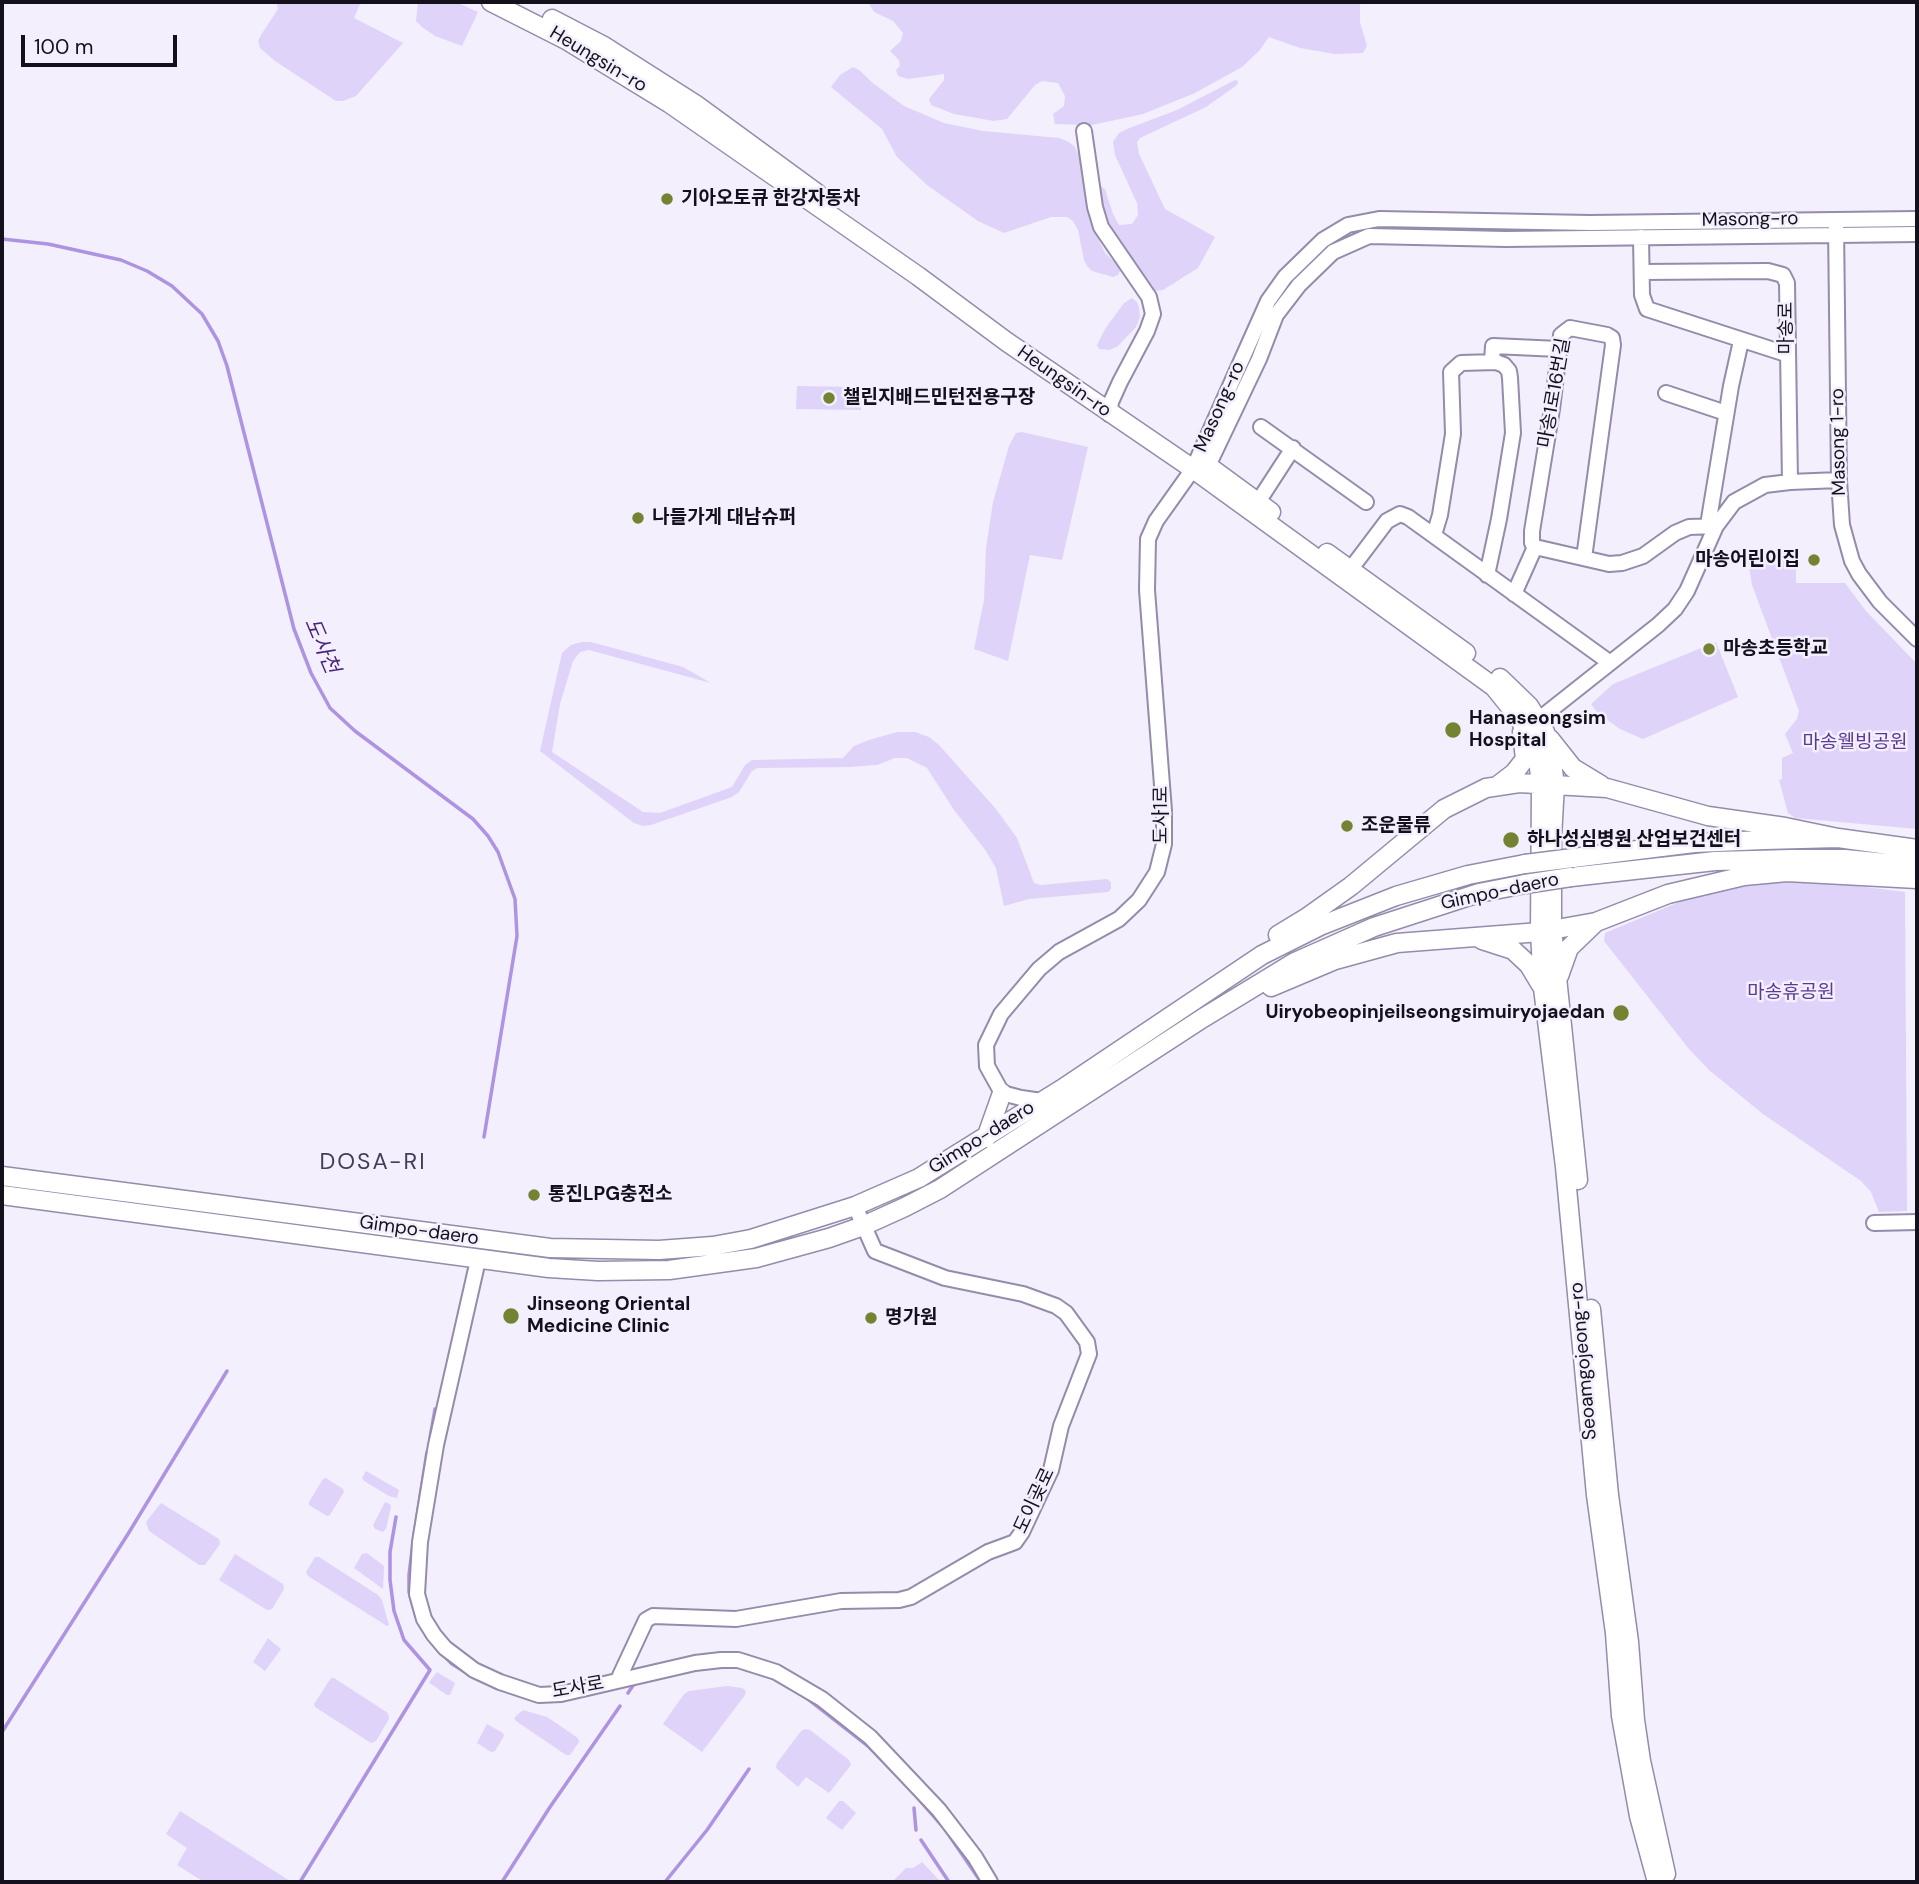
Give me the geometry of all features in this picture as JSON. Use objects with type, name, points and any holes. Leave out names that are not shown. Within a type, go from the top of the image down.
[{"type":"main road","name":"Heungsin-ro","points":[[491,2],[568,40],[668,103],[918,276],[1007,342],[1258,502],[1493,672],[1519,695],[1541,726],[1548,784],[1546,836]]},
{"type":"main road","name":"Heungsin-ro","points":[[518,2],[604,46],[695,104],[1110,408]]},
{"type":"main road","name":"Heungsin-ro","points":[[1199,465],[1494,687],[1519,718],[1537,752],[1548,784]]},
{"type":"main road","points":[[1497,786],[1514,773],[1524,758],[1525,743],[1519,718]]},
{"type":"main road","points":[[1541,726],[1573,768],[1607,788]]},
{"type":"main road","points":[[1199,997],[1247,954],[1306,918],[1351,886],[1444,809],[1474,793],[1497,786],[1519,783],[1607,788],[1708,816],[1786,827],[1838,838]]},
{"type":"main road","name":"Seoamgojeong-ro","points":[[1546,836],[1546,931],[1550,987],[1596,1495],[1615,1633],[1621,1716],[1639,1816],[1657,1882]]},
{"type":"main road","name":"Gimpo-daero","points":[[2,1176],[576,1250],[659,1250],[713,1246],[773,1234],[855,1206],[919,1178],[986,1138],[1262,955],[1320,926],[1396,896],[1468,875],[1525,864],[1694,843],[1838,838],[1914,857]]},
{"type":"main road","name":"Gimpo-daero","points":[[2,1195],[478,1259],[579,1270],[679,1269],[773,1254],[863,1226],[940,1189],[1295,962],[1374,927],[1479,893],[1645,867],[1728,861],[1914,857]]},
{"type":"main road","points":[[1213,1012],[1335,960],[1397,943],[1546,931],[1596,922],[1668,894],[1768,873],[1917,879]]},
{"type":"main road","points":[[1469,937],[1513,950],[1550,987],[1569,948],[1596,922]]},
{"type":"main road","name":"Seoamgojeong-ro","points":[[1550,987],[1570,1102],[1609,1494],[1629,1642],[1635,1720],[1641,1761],[1669,1882]]},
{"type":"main road","points":[[986,1138],[1002,1093]]},
{"type":"street","points":[[1084,131],[1095,207],[1101,227],[1118,256],[1149,297],[1153,314],[1110,408]]},
{"type":"street","name":"Masong-ro","points":[[1199,465],[1268,300],[1285,278],[1323,240],[1348,225],[1379,219],[1836,227],[1917,234]]},
{"type":"street","name":"Masong-ro","points":[[1199,465],[1259,359],[1276,315],[1299,285],[1333,252],[1369,236],[1506,239],[1641,237],[1836,227],[1917,219]]},
{"type":"street","name":"Masong 1-ro","points":[[1836,227],[1842,525],[1852,561],[1859,574],[1880,602],[1917,639]]},
{"type":"street","points":[[1641,237],[1642,295],[1647,309],[1786,354]]},
{"type":"street","name":"마송로","points":[[1642,272],[1768,271],[1783,275],[1787,283],[1790,482]]},
{"type":"street","name":"마송1로16번길","points":[[1535,547],[1532,543],[1532,531],[1561,335],[1570,328],[1607,335],[1612,338],[1613,345],[1584,558]]},
{"type":"street","points":[[1541,726],[1609,662],[1675,609],[1687,591],[1712,526],[1726,413],[1741,341]]},
{"type":"street","points":[[1434,535],[1440,515],[1453,434],[1451,372],[1461,363],[1492,362],[1493,346],[1559,349]]},
{"type":"street","name":"마송1로16번길","points":[[1487,575],[1513,433],[1509,370],[1504,365],[1492,362]]},
{"type":"street","points":[[1666,393],[1726,413]]},
{"type":"street","points":[[1261,427],[1366,502]]},
{"type":"street","points":[[1258,502],[1293,448]]},
{"type":"street","name":"도사1로","points":[[1002,1093],[987,1066],[985,1052],[989,1036],[1001,1014],[1049,959],[1074,943],[1110,926],[1131,909],[1148,889],[1160,862],[1164,835],[1163,790],[1147,590],[1147,547],[1156,521],[1199,465]]},
{"type":"street","points":[[1514,594],[1535,547],[1609,564],[1622,564],[1643,556],[1675,533],[1689,527],[1712,526],[1734,502],[1765,485],[1839,480]]},
{"type":"street","points":[[1350,569],[1387,521],[1400,514],[1434,535],[1609,662]]},
{"type":"street","points":[[1002,1093],[1042,1101]]},
{"type":"street","name":"도이곶로","points":[[618,1680],[646,1620],[653,1616],[736,1619],[841,1601],[899,1600],[911,1597],[968,1562],[1019,1538],[1051,1470],[1061,1426],[1089,1353],[1087,1342],[1066,1313],[1056,1306],[1023,1294],[945,1278],[875,1251],[855,1206]]},
{"type":"street","points":[[1874,1223],[1917,1222]]},
{"type":"street","name":"도사로","points":[[478,1259],[436,1445],[416,1574],[419,1606],[434,1635],[445,1648],[474,1670],[539,1695],[561,1694],[695,1663],[738,1660],[757,1664],[795,1682],[849,1719],[898,1765],[958,1834],[990,1882]]},
{"type":"green space","points":[[276,2],[361,2],[354,18],[403,43],[356,96],[336,101],[260,48],[258,41],[278,9]]},
{"type":"green space","points":[[418,2],[456,2],[478,12],[462,46],[435,36],[416,21]]},
{"type":"green space","points":[[868,2],[1360,2],[1360,22],[1367,46],[1363,53],[1335,54],[1300,48],[1269,37],[1242,67],[1195,93],[1143,114],[1092,125],[1055,124],[1053,114],[1064,106],[1065,96],[1058,83],[1042,81],[1035,85],[1007,119],[994,121],[954,114],[931,105],[929,99],[944,80],[944,74],[908,79],[898,76],[896,70],[900,66],[899,60],[890,51],[901,41],[903,33],[893,21],[874,12]]},
{"type":"green space","points":[[853,67],[904,106],[944,123],[983,131],[1059,138],[1069,142],[1079,156],[1094,230],[1105,253],[1119,266],[1118,275],[1113,277],[1092,271],[1087,266],[1078,230],[1067,217],[1051,217],[1004,233],[978,221],[927,185],[897,157],[882,129],[831,87],[840,75]]},
{"type":"green space","points":[[1235,80],[1238,81],[1237,85],[1206,107],[1140,138],[1137,142],[1139,154],[1165,209],[1215,237],[1198,268],[1163,290],[1153,291],[1106,225],[1098,189],[1100,186],[1105,189],[1119,225],[1132,224],[1138,215],[1137,203],[1115,155],[1113,142],[1119,133],[1177,110]]},
{"type":"green space","points":[[1132,298],[1139,308],[1140,317],[1136,327],[1118,346],[1110,350],[1099,349],[1097,345],[1105,329],[1124,303]]},
{"type":"green space","name":"챌린지배드민턴전용구장","points":[[797,386],[861,387],[861,410],[796,409]]},
{"type":"green space","points":[[1022,432],[1088,447],[1062,560],[1030,555],[1008,661],[974,649],[984,600],[986,548],[993,502],[1009,446],[1016,433]]},
{"type":"green space","name":"마송웰빙공원","points":[[1796,551],[1796,583],[1845,583],[1866,611],[1917,664],[1917,829],[1795,818],[1788,813],[1779,780],[1782,779],[1782,758],[1793,753],[1785,734],[1797,719],[1799,711],[1752,585],[1747,553]]},
{"type":"green space","points":[[591,642],[683,667],[711,683],[589,650],[580,652],[573,661],[560,704],[552,752],[643,812],[660,813],[732,787],[745,765],[752,760],[843,758],[854,746],[869,740],[897,732],[915,732],[929,737],[939,745],[996,809],[1017,838],[1034,883],[1041,885],[1107,879],[1111,882],[1111,889],[1108,892],[1029,899],[1004,906],[996,868],[986,851],[954,810],[927,768],[907,758],[895,758],[877,765],[849,767],[757,768],[732,797],[651,825],[634,823],[540,751],[562,653],[571,645]]},
{"type":"green space","points":[[1716,642],[1738,697],[1643,739],[1620,729],[1598,713],[1591,704],[1613,684]]},
{"type":"green space","name":"마송휴공원","points":[[1810,880],[1905,892],[1907,1211],[1879,1212],[1871,1192],[1861,1181],[1763,1114],[1709,1070],[1689,1049],[1604,941],[1605,933],[1684,900],[1754,883]]},
{"type":"green space","points":[[366,1471],[399,1490],[397,1498],[364,1481],[362,1478]]},
{"type":"green space","points":[[326,1478],[344,1492],[327,1516],[309,1505]]},
{"type":"green space","points":[[385,1502],[391,1507],[383,1532],[375,1529],[373,1525]]},
{"type":"green space","points":[[161,1503],[219,1539],[220,1544],[205,1565],[199,1565],[149,1531],[146,1522]]},
{"type":"green space","points":[[367,1553],[384,1566],[383,1589],[354,1568],[362,1554]]},
{"type":"green space","points":[[235,1554],[283,1584],[284,1589],[272,1609],[267,1610],[219,1580]]},
{"type":"green space","points":[[315,1557],[378,1595],[389,1625],[308,1576],[306,1572]]},
{"type":"green space","points":[[268,1638],[281,1649],[265,1671],[253,1662]]},
{"type":"green space","points":[[437,1672],[455,1683],[450,1695],[429,1682]]},
{"type":"green space","points":[[331,1678],[388,1713],[389,1719],[376,1741],[371,1743],[315,1707],[314,1704]]},
{"type":"green space","points":[[727,1686],[742,1688],[746,1691],[745,1695],[702,1752],[663,1724],[689,1691]]},
{"type":"green space","points":[[523,1710],[547,1717],[578,1738],[579,1742],[570,1755],[566,1755],[516,1721],[514,1718]]},
{"type":"green space","points":[[487,1724],[504,1736],[495,1751],[491,1752],[477,1743]]},
{"type":"green space","points":[[805,1729],[849,1760],[851,1765],[829,1793],[806,1777],[798,1787],[776,1768],[777,1763]]},
{"type":"green space","points":[[839,1801],[843,1801],[856,1813],[842,1830],[826,1818]]},
{"type":"green space","points":[[180,1811],[291,1882],[204,1882],[177,1865],[187,1848],[166,1834]]},
{"type":"green space","points":[[922,1862],[941,1882],[892,1882],[906,1868],[913,1868]]},
{"type":"waterway","name":"도사천","points":[[2,239],[48,244],[121,260],[172,286],[202,314],[218,341],[227,366],[294,629],[311,673],[330,708],[355,731],[473,819],[498,852],[515,899],[517,936],[484,1137]]},
{"type":"waterway","points":[[2,1732],[128,1534],[227,1371]]},
{"type":"waterway","points":[[430,1438],[435,1409]]},
{"type":"waterway","points":[[414,1535],[427,1452]]},
{"type":"waterway","points":[[300,1882],[430,1670],[404,1640],[394,1611],[390,1552],[396,1517]]},
{"type":"waterway","points":[[413,1542],[409,1592],[416,1617]]},
{"type":"waterway","points":[[438,1650],[452,1664],[470,1675]]},
{"type":"waterway","points":[[628,1693],[634,1684]]},
{"type":"waterway","points":[[496,1688],[535,1700]]},
{"type":"waterway","points":[[808,1699],[868,1746],[910,1789],[944,1828],[981,1882]]},
{"type":"waterway","points":[[502,1882],[620,1706]]},
{"type":"waterway","points":[[665,1882],[707,1830],[749,1769]]},
{"type":"waterway","points":[[914,1808],[916,1830]]},
{"type":"waterway","points":[[921,1840],[949,1882]]},
{"type":"place","name":"기아오토큐 한강자동차","points":[[667,199]]},
{"type":"place","name":"챌린지배드민턴전용구장","points":[[829,398]]},
{"type":"place","name":"나들가게 대남슈퍼","points":[[638,518]]},
{"type":"place","name":"마송어린이집","points":[[1814,560]]},
{"type":"place","name":"마송초등학교","points":[[1709,649]]},
{"type":"place","name":"Hanaseongsim Hospital","points":[[1453,730]]},
{"type":"place","name":"조운물류","points":[[1347,826]]},
{"type":"place","name":"하나성심병원 산업보건센터","points":[[1511,840]]},
{"type":"place","name":"Uiryobeopinjeilseongsimuiryojaedan","points":[[1621,1013]]},
{"type":"place","name":"통진LPG충전소","points":[[534,1195]]},
{"type":"place","name":"Jinseong Oriental Medicine Clinic","points":[[511,1316]]},
{"type":"place","name":"명가원","points":[[871,1318]]},
{"type":"district","name":"DOSA-RI","points":[[373,1163]]}]
